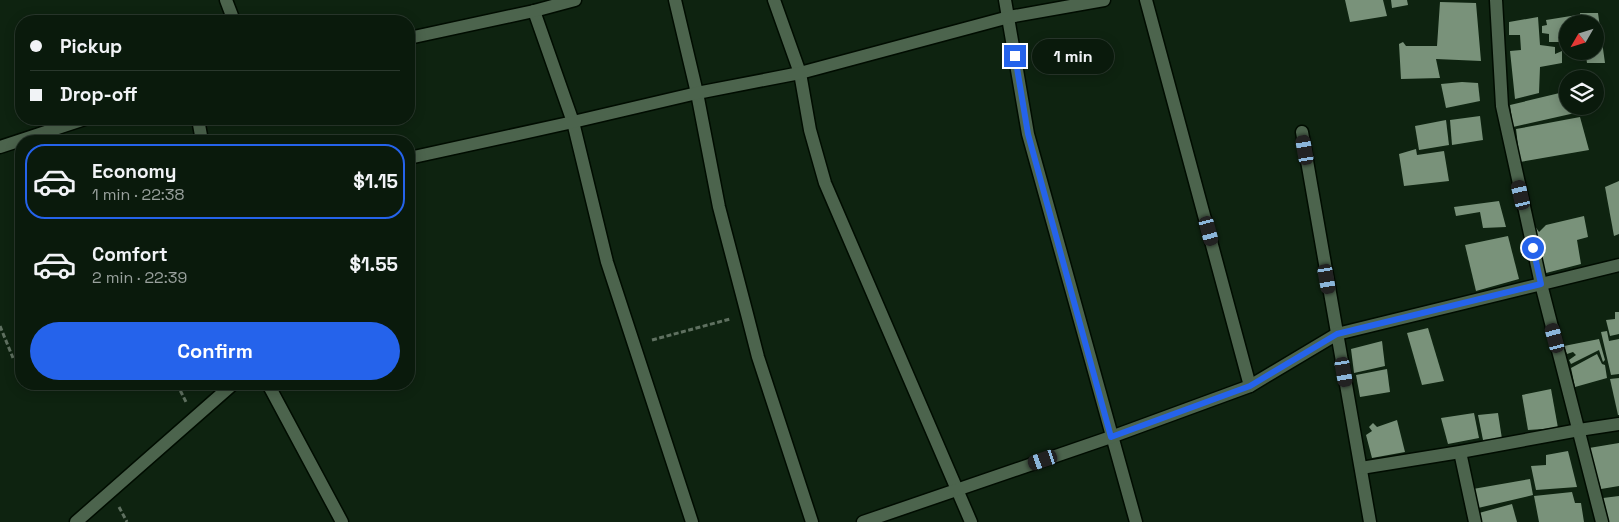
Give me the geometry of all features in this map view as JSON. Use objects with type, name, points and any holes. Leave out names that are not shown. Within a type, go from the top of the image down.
[{"type":"street","points":[[226,0],[232,15]]},
{"type":"street","points":[[415,37],[534,11],[575,0]]},
{"type":"street","points":[[675,0],[697,93],[719,207],[758,357],[812,522]]},
{"type":"street","points":[[774,0],[800,72],[810,130],[825,184],[971,522]]},
{"type":"street","points":[[1005,0],[1028,134],[1136,522]]},
{"type":"street","points":[[415,157],[697,93],[800,72],[1008,17],[1104,0]]},
{"type":"street","points":[[1146,0],[1250,386]]},
{"type":"street","points":[[1496,0],[1502,106],[1541,284],[1602,522]]},
{"type":"street","points":[[534,11],[574,122],[607,262],[692,522]]},
{"type":"street","points":[[36,135],[66,125]]},
{"type":"street","points":[[1302,132],[1370,522]]},
{"type":"street","points":[[0,147],[15,142]]},
{"type":"street","points":[[863,522],[1111,437],[1250,386],[1337,334],[1619,265]]},
{"type":"street","points":[[76,522],[226,390]]},
{"type":"street","points":[[271,390],[342,522]]},
{"type":"street","points":[[1361,468],[1619,424]]},
{"type":"street","points":[[1460,452],[1475,522]]},
{"type":"path","points":[[634,344],[747,314]]},
{"type":"path","points":[[0,326],[13,358]]},
{"type":"building","points":[[1345,0],[1383,0],[1387,16],[1350,22]]},
{"type":"building","points":[[1391,0],[1407,0],[1408,5],[1392,8]]},
{"type":"building","points":[[1440,2],[1476,3],[1481,61],[1436,59],[1440,78],[1401,79],[1399,44],[1403,42],[1406,46],[1437,46]]},
{"type":"building","points":[[1580,13],[1598,13],[1598,15],[1580,15]]},
{"type":"building","points":[[1538,17],[1540,45],[1555,47],[1555,54],[1559,52],[1559,60],[1562,60],[1562,63],[1540,67],[1539,93],[1515,99],[1510,51],[1521,50],[1520,35],[1509,35],[1509,22]]},
{"type":"building","points":[[1559,18],[1559,42],[1549,42],[1549,34],[1542,33],[1542,26],[1547,25],[1546,20]]},
{"type":"building","points":[[1604,56],[1605,63],[1587,63],[1586,60],[1604,60]]},
{"type":"building","points":[[1478,83],[1480,101],[1446,108],[1441,84]]},
{"type":"building","points":[[1559,93],[1559,115],[1566,115],[1513,127],[1510,105]]},
{"type":"building","points":[[1480,116],[1483,140],[1452,145],[1450,120]]},
{"type":"building","points":[[1580,117],[1589,150],[1520,162],[1516,129]]},
{"type":"building","points":[[1446,120],[1449,145],[1419,150],[1415,126]]},
{"type":"building","points":[[1416,149],[1417,155],[1444,151],[1449,181],[1404,186],[1399,154]]},
{"type":"building","points":[[1619,181],[1619,234],[1614,236],[1605,187]]},
{"type":"building","points":[[1499,201],[1506,227],[1483,228],[1480,212],[1456,216],[1454,207]]},
{"type":"building","points":[[1584,216],[1588,237],[1577,240],[1581,264],[1546,273],[1530,229],[1535,226],[1539,232],[1546,225]]},
{"type":"building","points":[[1508,236],[1519,279],[1476,291],[1465,245]]},
{"type":"building","points":[[1615,312],[1619,312],[1619,334],[1610,336],[1606,320],[1615,319]]},
{"type":"building","points":[[1428,328],[1444,381],[1422,385],[1407,333]]},
{"type":"building","points":[[1607,331],[1609,341],[1619,339],[1619,374],[1611,375],[1601,332]]},
{"type":"building","points":[[1599,339],[1605,360],[1603,362],[1599,350],[1571,364],[1569,360],[1576,355],[1573,352],[1567,354],[1564,346]]},
{"type":"building","points":[[1382,341],[1385,366],[1354,373],[1351,349]]},
{"type":"building","points":[[1597,354],[1602,364],[1605,365],[1607,378],[1575,387],[1571,368]]},
{"type":"building","points":[[1387,369],[1390,392],[1360,397],[1356,375]]},
{"type":"building","points":[[1619,378],[1619,415],[1618,415],[1610,379]]},
{"type":"building","points":[[1551,389],[1558,428],[1528,430],[1522,395]]},
{"type":"building","points":[[1474,413],[1479,438],[1448,444],[1441,418]]},
{"type":"building","points":[[1498,413],[1502,439],[1483,440],[1478,415]]},
{"type":"building","points":[[1397,420],[1405,452],[1372,458],[1366,435],[1372,431],[1369,427],[1373,423],[1377,427]]},
{"type":"building","points":[[1619,443],[1619,486],[1601,489],[1589,448]]},
{"type":"building","points":[[1568,451],[1577,487],[1536,490],[1531,466],[1546,465],[1546,455]]},
{"type":"building","points":[[1530,479],[1533,495],[1478,508],[1473,489]]},
{"type":"building","points":[[1572,492],[1575,503],[1581,503],[1584,522],[1539,522],[1534,496]]},
{"type":"building","points":[[1619,496],[1619,522],[1609,522],[1603,498]]},
{"type":"building","points":[[1512,504],[1517,522],[1481,522],[1479,513]]},
{"type":"route","points":[[1015,56],[1028,134],[1111,437],[1250,386],[1337,334],[1541,284],[1533,248]]}]
